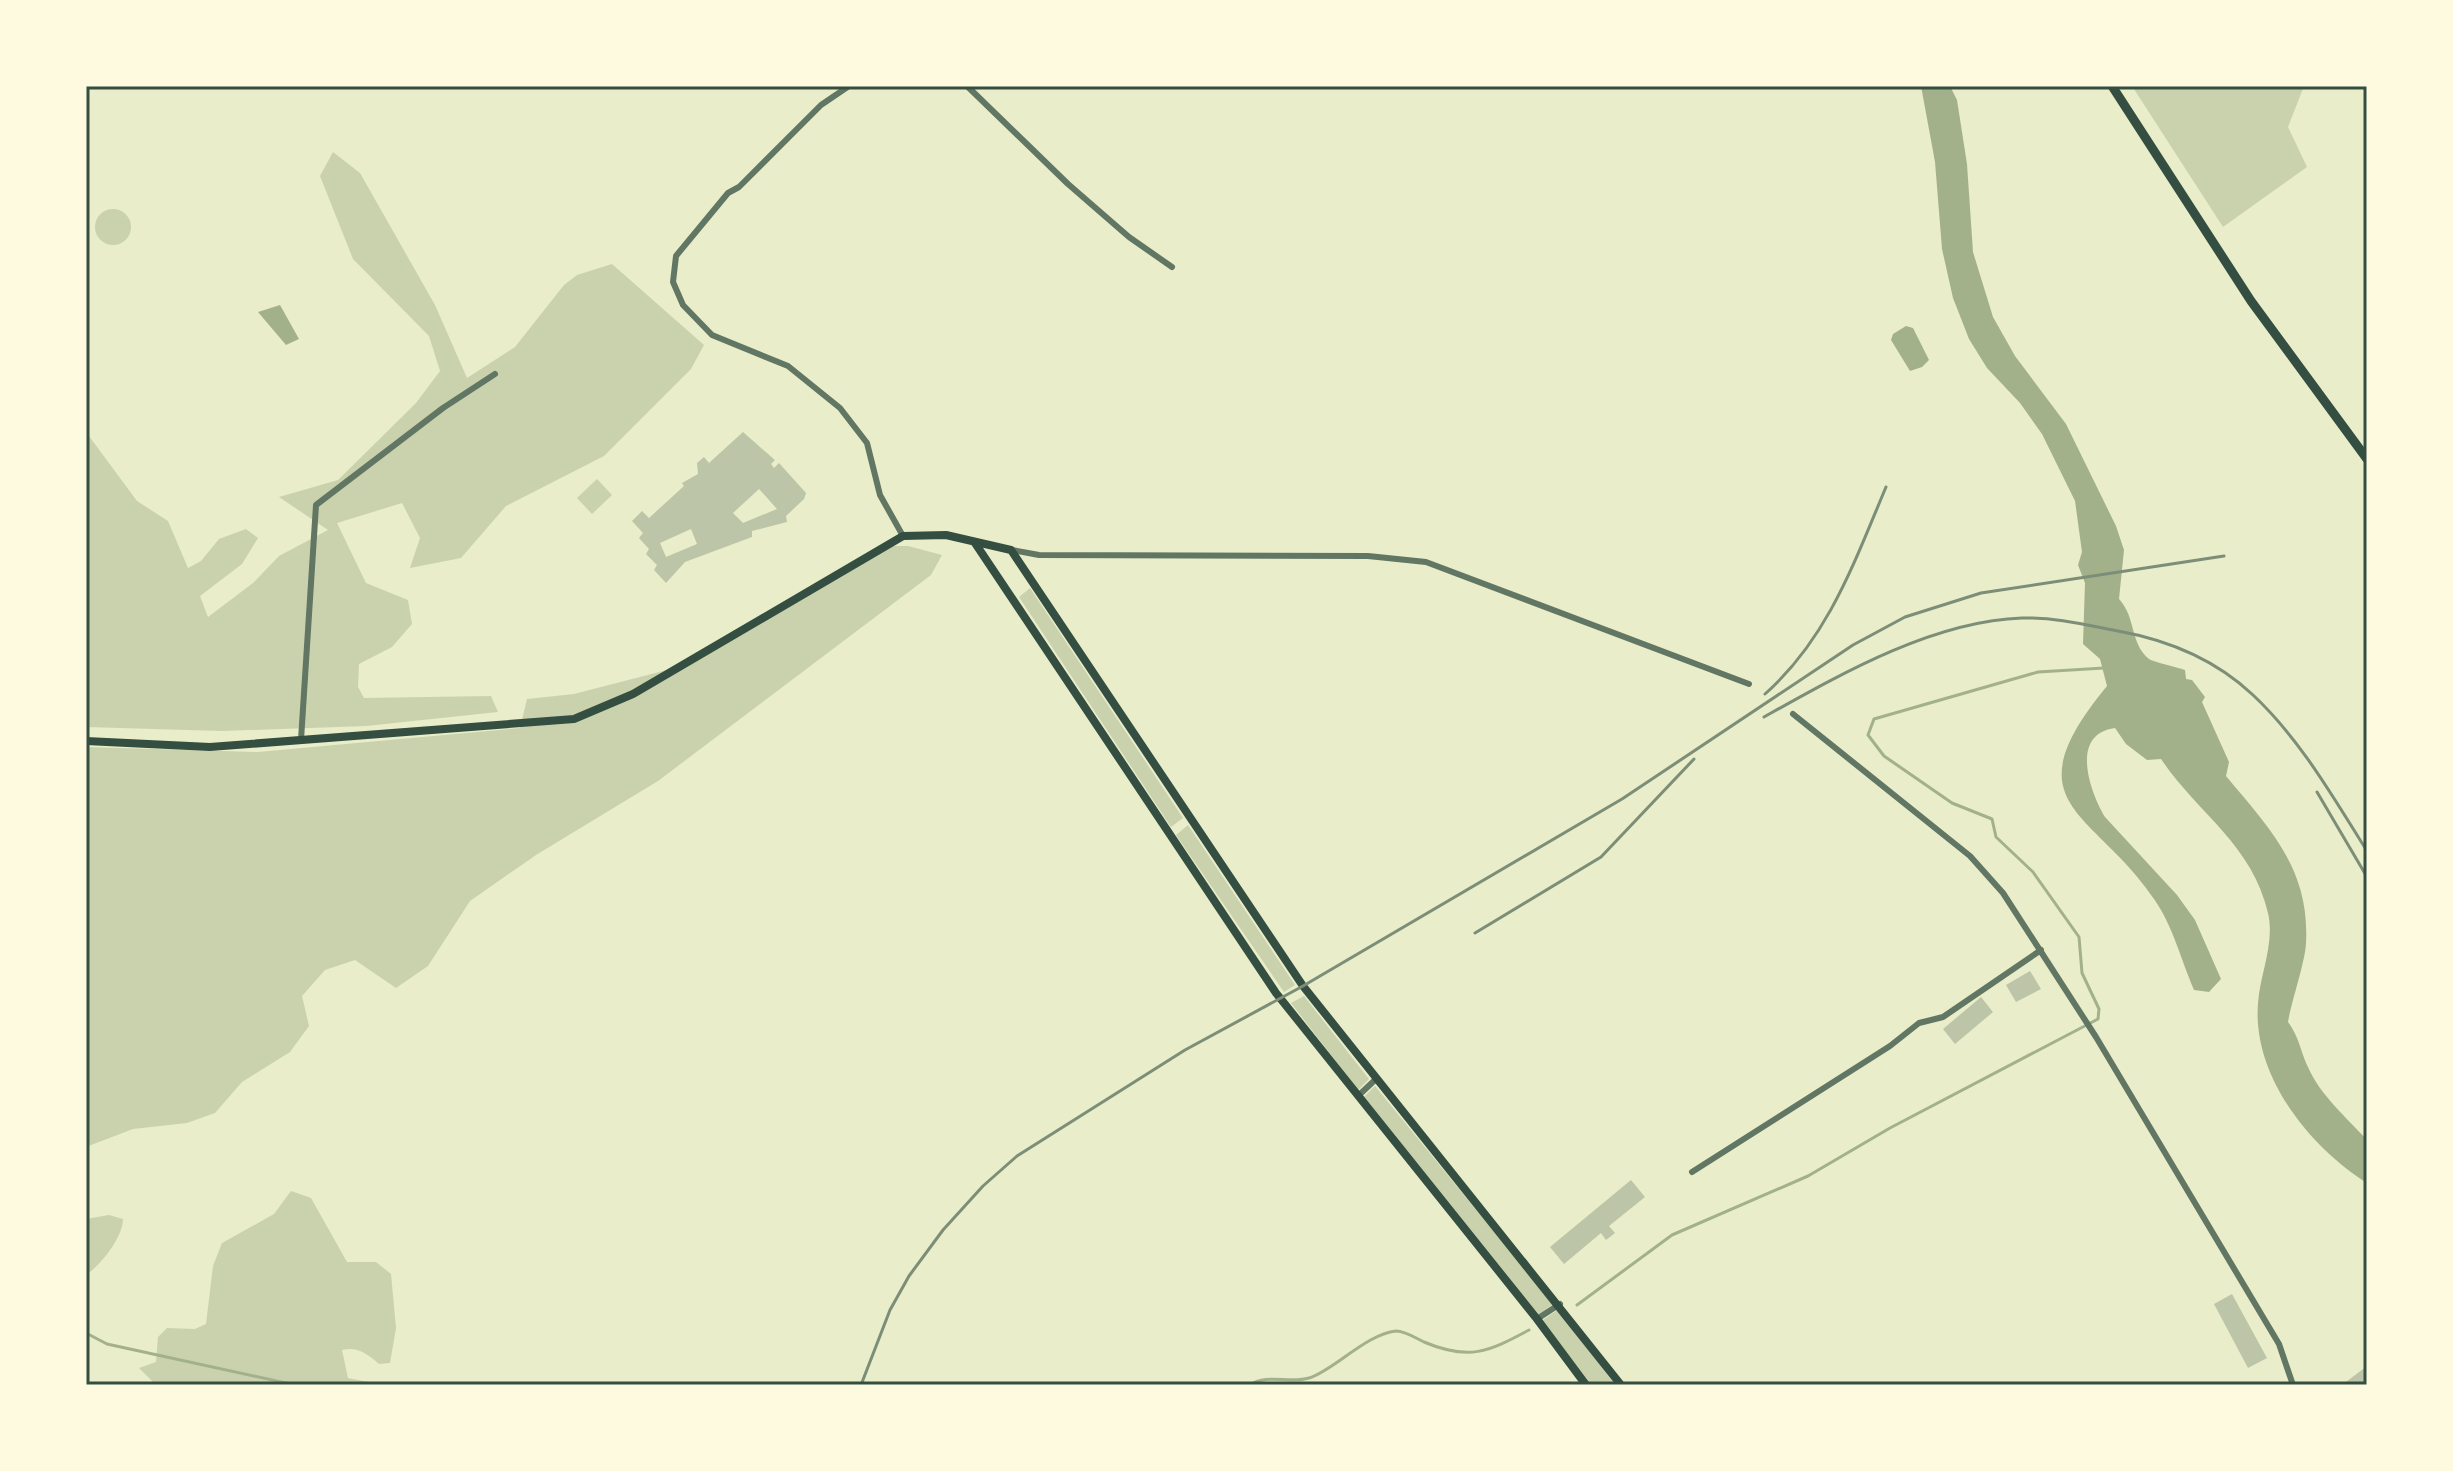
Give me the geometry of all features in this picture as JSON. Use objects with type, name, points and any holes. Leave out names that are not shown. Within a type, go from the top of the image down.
[{"type":"main road","points":[[2112,86],[2251,301],[2367,459]]},
{"type":"main road","points":[[86,741],[210,747],[574,719],[633,694],[903,536],[928,533],[1011,550],[1278,950],[1376,1079],[1560,1304],[1621,1385]]},
{"type":"main road","points":[[975,543],[1276,993],[1537,1319],[1586,1385]]},
{"type":"street","points":[[849,86],[821,105],[739,187],[728,193],[676,256],[673,282],[690,315],[712,335],[788,366],[840,408],[867,443],[880,495],[903,536]]},
{"type":"street","points":[[967,86],[1068,184],[1129,237],[1172,267]]},
{"type":"street","points":[[301,740],[316,505],[443,408],[495,374]]},
{"type":"street","points":[[1011,550],[1039,555],[1368,556],[1426,562],[1749,684]]},
{"type":"street","points":[[1793,714],[1985,869],[2041,950],[2279,1344],[2293,1385]]},
{"type":"street","points":[[1692,1172],[1890,1046],[1919,1023],[1943,1017],[2041,950]]},
{"type":"street","points":[[1358,1096],[1376,1079]]},
{"type":"street","points":[[1537,1319],[1560,1304]]},
{"type":"shaded area","points":[[1921,86],[1950,86],[1957,100],[1967,164],[1973,252],[1993,317],[2015,356],[2066,424],[2116,526],[2124,550],[2119,599],[2128,614],[2139,646],[2149,659],[2185,670],[2186,679],[2192,680],[2205,697],[2202,702],[2229,762],[2226,776],[2272,833],[2294,872],[2306,917],[2306,943],[2288,1022],[2319,1087],[2367,1140],[2367,1183],[2325,1150],[2306,1129],[2275,1083],[2264,1057],[2258,1003],[2270,924],[2260,889],[2237,848],[2161,759],[2147,760],[2126,744],[2115,728],[2101,733],[2092,741],[2088,752],[2089,779],[2105,817],[2177,895],[2195,920],[2221,979],[2209,992],[2194,990],[2161,909],[2130,869],[2070,804],[2062,782],[2064,757],[2078,726],[2107,686],[2100,659],[2083,644],[2085,583],[2078,565],[2082,552],[2075,501],[2042,434],[2020,403],[1987,368],[1969,339],[1953,298],[1942,249],[1935,162]]},
{"type":"shaded area","points":[[2132,86],[2304,86],[2288,127],[2307,167],[2223,227]]},
{"type":"shaded area","points":[[333,152],[360,173],[435,305],[467,378],[515,347],[564,285],[577,275],[612,264],[704,345],[691,369],[604,456],[506,506],[461,558],[410,568],[420,538],[402,503],[337,523],[366,583],[408,600],[412,624],[392,647],[359,664],[358,687],[364,698],[491,696],[498,712],[366,726],[222,731],[86,727],[86,432],[137,501],[168,521],[188,568],[201,561],[219,539],[246,529],[258,538],[242,564],[200,596],[208,617],[253,583],[279,556],[328,530],[279,497],[338,480],[416,403],[440,371],[429,336],[353,259],[320,176]]},
{"type":"shaded area","points":[[113,209],[126,214],[131,227],[126,240],[113,245],[100,240],[95,227],[100,214]]},
{"type":"shaded area","points":[[280,305],[299,339],[286,345],[258,312]]},
{"type":"shaded area","points":[[1906,326],[1913,328],[1929,360],[1922,367],[1910,371],[1891,340],[1893,334]]},
{"type":"shaded area","points":[[597,479],[612,495],[592,514],[577,498]]},
{"type":"shaded area","points":[[879,546],[908,546],[942,555],[931,575],[658,781],[536,855],[470,901],[428,966],[396,988],[355,960],[325,970],[302,996],[309,1026],[290,1052],[242,1082],[215,1113],[187,1123],[133,1129],[86,1147],[86,747],[258,752],[520,728],[527,699],[574,694],[667,670]]},
{"type":"shaded area","points":[[1030,588],[1183,818],[1171,827],[1019,597]]},
{"type":"shaded area","points":[[1188,825],[1295,985],[1284,992],[1176,835]]},
{"type":"shaded area","points":[[1304,996],[1369,1079],[1358,1090],[1291,1003]]},
{"type":"shaded area","points":[[1375,1086],[1553,1304],[1539,1315],[1364,1097]]},
{"type":"shaded area","points":[[291,1191],[311,1198],[347,1262],[376,1262],[391,1274],[396,1328],[390,1363],[379,1364],[357,1350],[342,1350],[348,1378],[384,1385],[156,1385],[139,1368],[156,1362],[158,1337],[167,1328],[195,1329],[206,1324],[213,1266],[222,1243],[274,1214]]},
{"type":"shaded area","points":[[109,1215],[123,1219],[119,1234],[104,1258],[86,1275],[86,1219]]},
{"type":"shaded area","points":[[1559,1309],[1615,1385],[1590,1385],[1543,1320]]},
{"type":"building","points":[[743,432],[775,460],[771,464],[774,468],[779,463],[806,493],[804,499],[786,516],[787,522],[752,531],[752,537],[685,562],[666,583],[654,570],[657,565],[646,554],[649,549],[639,538],[643,533],[632,521],[642,511],[649,518],[684,486],[682,483],[698,474],[697,463],[704,457],[709,463]],"holes":[[[759,489],[777,509],[743,523],[733,513]],[[691,529],[697,544],[666,557],[660,543]]]},
{"type":"building","points":[[2030,971],[2041,989],[2016,1002],[2006,985]]},
{"type":"building","points":[[1981,997],[1993,1012],[1955,1044],[1943,1029]]},
{"type":"building","points":[[1631,1180],[1645,1197],[1609,1226],[1615,1233],[1606,1240],[1601,1233],[1564,1264],[1550,1247]]},
{"type":"building","points":[[2232,1294],[2267,1358],[2248,1368],[2214,1304]]},
{"type":"building","points":[[2367,1366],[2367,1385],[2342,1385]]},
{"type":"waterway","points":[[1577,1305],[1672,1235],[1808,1176],[1890,1128],[2098,1019],[2099,1009],[2082,973],[2079,937],[2033,872],[1996,837],[1992,819],[1952,803],[1884,756],[1868,735],[1874,719],[2038,672],[2104,668]]},
{"type":"waterway","points":[[1249,1385],[1271,1379],[1309,1378],[1373,1339],[1396,1331],[1440,1348],[1466,1352],[1502,1344],[1529,1330]]},
{"type":"waterway","points":[[86,1333],[107,1344],[295,1385]]},
{"type":"railway","points":[[1765,694],[1787,672],[1823,624],[1886,487]]},
{"type":"railway","points":[[861,1385],[890,1310],[909,1276],[943,1230],[983,1186],[1017,1156],[1185,1050],[1303,986],[1622,799],[1853,645],[1905,617],[1981,593],[2224,556]]},
{"type":"railway","points":[[1764,717],[1888,652],[1922,639],[1989,621],[2034,618],[2137,635],[2190,653],[2223,672],[2253,695],[2301,749],[2367,851]]},
{"type":"railway","points":[[1475,933],[1601,857],[1694,759]]},
{"type":"railway","points":[[2317,792],[2367,877]]}]
